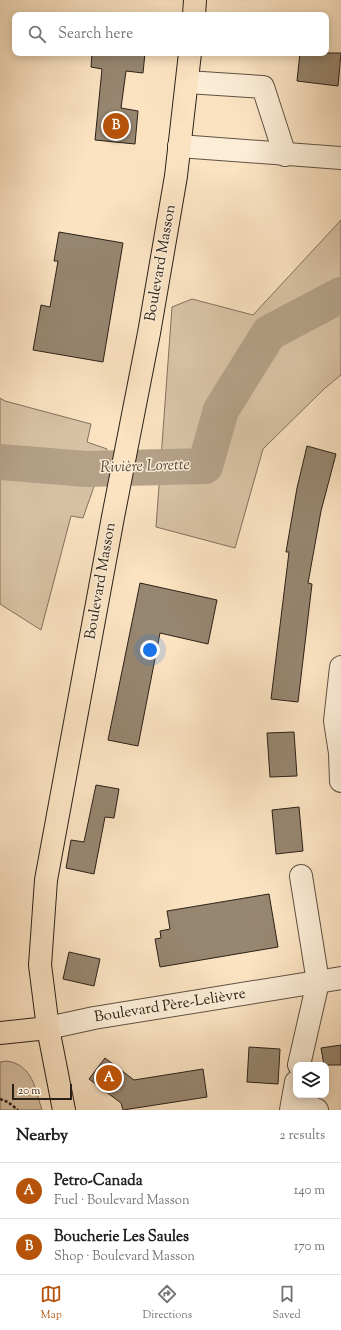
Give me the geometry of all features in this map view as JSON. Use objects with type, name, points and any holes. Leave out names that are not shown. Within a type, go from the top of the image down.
[{"type":"main road","points":[[194,12],[195,0]]},
{"type":"main road","name":"Boulevard Masson","points":[[64,1110],[48,1028],[40,965],[46,880],[112,517],[151,325],[180,146],[190,56]]},
{"type":"main road","name":"Boulevard Père-Lelièvre","points":[[0,1033],[48,1028]]},
{"type":"street","points":[[186,82],[263,87],[285,155]]},
{"type":"street","points":[[180,146],[341,158]]},
{"type":"street","points":[[341,667],[335,721],[340,752],[341,781]]},
{"type":"street","points":[[301,876],[318,982],[312,1002],[301,1062]]},
{"type":"street","name":"Boulevard Père-Lelièvre","points":[[48,1028],[109,1015],[341,978]]},
{"type":"street","points":[[295,1098],[317,1110]]},
{"type":"path","points":[[0,1098],[18,1110]]},
{"type":"shaded area","points":[[341,220],[341,375],[324,389],[263,449],[235,548],[156,527],[172,307],[192,299],[253,315]]},
{"type":"shaded area","points":[[0,398],[5,401],[91,424],[87,442],[107,449],[83,518],[71,516],[41,630],[0,604]]},
{"type":"shaded area","points":[[7,1061],[16,1063],[28,1073],[35,1086],[42,1110],[0,1110],[0,1062]]},
{"type":"building","points":[[329,53],[341,53],[338,86],[297,81],[300,56],[329,56]]},
{"type":"building","points":[[92,56],[145,56],[143,73],[126,71],[121,108],[138,111],[135,144],[95,140],[102,69],[91,67]]},
{"type":"building","points":[[59,232],[123,243],[103,362],[33,350],[41,305],[50,307],[58,261],[54,261]]},
{"type":"building","points":[[307,446],[336,454],[321,511],[308,583],[312,584],[298,702],[271,699],[289,552],[286,552],[297,488]]},
{"type":"building","points":[[140,583],[217,600],[208,644],[160,633],[138,746],[108,740]]},
{"type":"building","points":[[294,732],[297,776],[270,777],[267,733]]},
{"type":"building","points":[[96,785],[119,789],[114,818],[105,817],[94,874],[66,868],[71,840],[84,842]]},
{"type":"building","points":[[299,807],[303,851],[276,854],[272,810]]},
{"type":"building","points":[[269,894],[278,947],[160,967],[155,939],[161,938],[160,931],[170,929],[167,911]]},
{"type":"building","points":[[69,952],[100,959],[94,986],[63,979]]},
{"type":"building","points":[[341,1045],[341,1065],[329,1065],[329,1062],[323,1062],[321,1048]]},
{"type":"building","points":[[249,1047],[280,1049],[278,1084],[247,1082]]},
{"type":"building","points":[[105,1058],[134,1080],[203,1069],[207,1097],[123,1110],[121,1103],[89,1079]]},
{"type":"waterway","name":"Rivière Lorette","points":[[0,462],[86,469],[205,466],[221,410],[269,333],[341,295]]},
{"type":"place","name":"Boucherie Les Saules","points":[[116,126]]},
{"type":"place","name":"Petro-Canada","points":[[109,1078]]}]
